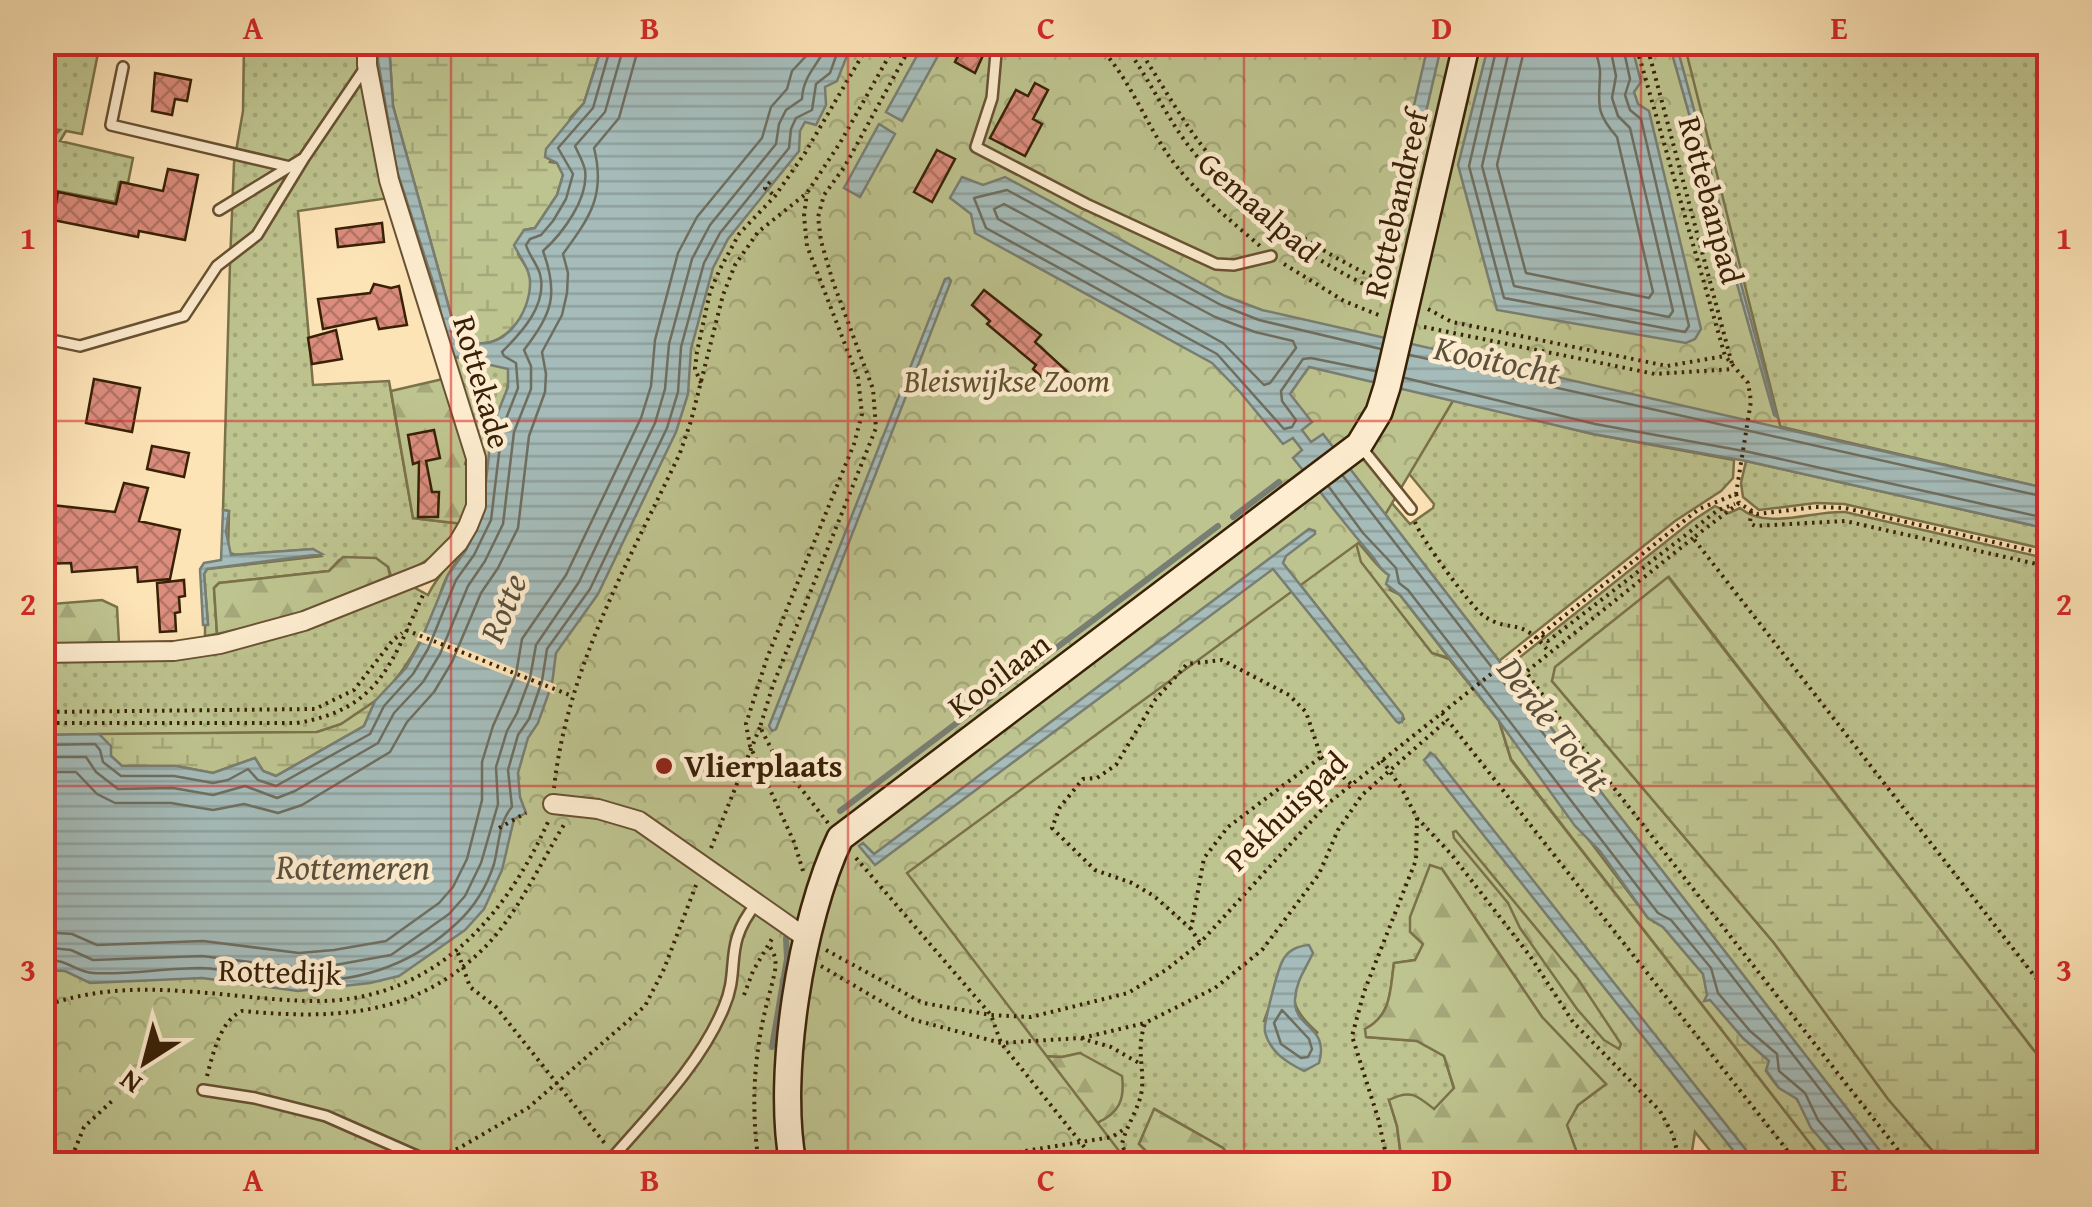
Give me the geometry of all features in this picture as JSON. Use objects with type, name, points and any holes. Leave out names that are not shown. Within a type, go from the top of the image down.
[{"type":"street","name":"Rottekade","points":[[42,654],[174,651],[220,644],[304,622],[430,571],[458,543],[472,516],[478,484],[476,458],[389,180],[366,66],[367,42]]},
{"type":"street","name":"Rottebandreef","points":[[1404,312],[1467,42]]},
{"type":"street","name":"Kooilaan","points":[[840,838],[1353,451],[1379,412],[1404,312]]},
{"type":"street","points":[[553,804],[638,821],[809,940]]},
{"type":"street","points":[[793,1164],[787,1106],[792,1016],[825,870],[840,838]]},
{"type":"lane","points":[[997,42],[992,98],[976,147],[1086,204],[1216,264],[1234,265],[1271,256]]},
{"type":"lane","points":[[42,338],[80,346],[184,316],[216,266],[256,235],[366,66]]},
{"type":"lane","points":[[122,68],[111,125],[290,166]]},
{"type":"lane","points":[[219,210],[304,158]]},
{"type":"lane","points":[[1353,451],[1411,509]]},
{"type":"lane","points":[[611,1160],[697,1056],[726,1005],[734,945],[741,923],[758,902]]},
{"type":"lane","points":[[203,1090],[256,1098],[326,1116],[431,1162]]},
{"type":"path","points":[[701,384],[695,369],[710,292],[738,234],[775,196],[815,138],[870,42]]},
{"type":"path","points":[[701,384],[723,294],[735,265],[758,232],[807,193],[840,144],[897,42]]},
{"type":"path","points":[[431,1162],[498,1127],[555,1084],[645,1006],[664,969],[876,428],[874,389],[820,241],[820,205],[913,42]]},
{"type":"path","name":"Gemaalpad","points":[[1094,42],[1113,61],[1156,137],[1188,179],[1271,256],[1344,301],[1404,312],[1508,346],[1655,374],[1734,369]]},
{"type":"path","points":[[1122,42],[1186,142],[1231,194],[1307,252],[1404,312],[1426,308],[1452,322],[1667,366],[1725,356]]},
{"type":"path","points":[[1134,42],[1197,138],[1240,187],[1323,250],[1357,270],[1404,312]]},
{"type":"path","points":[[1636,42],[1725,356],[1748,383],[1748,417],[1736,494],[1740,502],[1751,511],[1768,515],[1816,507],[1845,508],[2050,555]]},
{"type":"path","name":"Rottebanpad","points":[[1646,42],[1734,369]]},
{"type":"path","points":[[770,182],[765,188],[775,196]]},
{"type":"path","points":[[804,874],[794,842],[750,746],[746,724],[768,658],[854,444],[862,414],[858,378],[807,246],[807,193]]},
{"type":"path","name":"Rottedijk","points":[[42,1007],[155,988],[305,1001],[350,998],[408,983],[458,952],[499,907],[548,825],[560,738],[586,654],[680,453],[701,384]]},
{"type":"path","name":"Pekhuispad","points":[[809,940],[923,1004],[1031,1017],[1128,993],[1200,944],[1326,805],[1699,509],[1736,494]]},
{"type":"path","points":[[1411,509],[1416,528],[1479,612],[1494,621],[1523,627],[1548,641],[1718,510],[1740,502]]},
{"type":"path","points":[[1740,502],[1526,672],[1910,1164]]},
{"type":"path","points":[[1751,511],[1750,523],[1755,526],[1846,521],[2050,566]]},
{"type":"path","points":[[1693,538],[2050,996]]},
{"type":"path","points":[[42,723],[266,723],[316,720],[336,714],[366,696],[392,660],[409,632],[430,571]]},
{"type":"path","points":[[42,712],[314,709],[354,690],[392,640],[409,632],[572,696]]},
{"type":"path","points":[[1539,636],[1549,652]]},
{"type":"path","points":[[1200,944],[1190,928],[1154,896],[1132,883],[1094,870],[1052,828],[1060,807],[1083,779],[1097,778],[1116,765],[1155,700],[1187,664],[1222,660],[1289,696],[1306,712],[1321,757],[1352,785]]},
{"type":"path","points":[[1442,714],[1798,1164]]},
{"type":"path","points":[[809,940],[816,963],[911,1019],[1001,1042],[1080,1038],[1145,1023],[1216,988],[1262,950],[1319,874],[1338,830],[1362,795],[1446,721]]},
{"type":"path","points":[[760,728],[774,754],[840,838],[992,1015],[1001,1042],[1098,1164]]},
{"type":"path","points":[[1190,928],[1204,858],[1228,827],[1321,757]]},
{"type":"path","points":[[1382,760],[1416,818],[1461,867],[1530,956],[1573,1022],[1660,1112],[1673,1135],[1676,1164]]},
{"type":"path","points":[[203,1090],[215,1045],[234,1014],[242,1011],[304,1016],[376,1010],[430,987],[481,952],[502,926],[574,806]]},
{"type":"path","points":[[499,828],[526,813]]},
{"type":"path","points":[[1388,1164],[1352,1036],[1364,992],[1416,860],[1416,818]]},
{"type":"path","points":[[758,1164],[752,1100],[756,1051],[776,968],[775,952],[768,945]]},
{"type":"path","points":[[458,952],[470,987],[496,1007],[611,1160]]},
{"type":"path","points":[[1129,1164],[1122,1144],[1142,1091],[1140,1038],[1145,1023]]},
{"type":"path","points":[[1080,1038],[1139,1063]]},
{"type":"path","points":[[69,1164],[84,1127],[112,1101]]},
{"type":"path","points":[[983,1164],[1000,1155],[1112,1137],[1126,1128]]},
{"type":"green space","points":[[43,43],[100,43],[82,134],[66,131],[60,141],[133,158],[128,183],[119,182],[115,202],[52,190],[54,179],[43,177],[42,131],[60,130],[43,128]]},
{"type":"green space","points":[[244,43],[361,43],[389,198],[298,211],[313,385],[389,381],[413,518],[463,524],[432,557],[392,579],[388,567],[339,560],[329,571],[219,583],[214,588],[217,634],[205,636],[207,569],[321,556],[313,549],[235,555],[228,552],[229,511],[223,510],[230,263],[234,163],[243,111]]},
{"type":"green space","points":[[389,43],[603,43],[584,103],[571,117],[550,162],[557,163],[563,175],[557,195],[535,228],[524,230],[518,254],[529,272],[531,286],[525,310],[510,331],[489,342],[475,342],[456,333],[393,106]]},
{"type":"green space","name":"Bleiswijkse Zoom","points":[[810,43],[1684,43],[1784,441],[1463,384],[1376,530],[907,873],[1129,1164],[43,1164],[43,927],[343,959],[683,259]]},
{"type":"green space","points":[[1631,43],[2049,43],[2049,489],[1774,425]]},
{"type":"green space","points":[[451,356],[508,368],[487,500],[478,527],[446,578],[413,654],[373,703],[337,726],[317,732],[43,735],[42,661],[318,625],[413,587],[428,595],[465,543],[476,514]]},
{"type":"green space","points":[[443,379],[469,452],[465,464],[471,468],[473,483],[463,524],[413,518],[391,391]]},
{"type":"green space","points":[[1395,386],[1593,434],[1734,460],[1733,478],[1499,661],[1347,465],[1384,494],[1410,524],[1433,508],[1434,504],[1406,470]]},
{"type":"green space","points":[[1746,461],[2049,529],[2049,550],[1844,504],[1759,510],[1743,497],[1741,483]]},
{"type":"green space","points":[[1715,506],[1729,513],[1740,508],[1751,515],[1777,519],[1845,512],[2049,559],[2049,1070],[1669,577],[1552,681],[1774,943],[1888,1099],[1944,1164],[1890,1164],[1505,669]]},
{"type":"green space","points":[[1355,539],[1362,562],[1432,653],[1449,659],[1499,721],[1511,760],[1826,1164],[1757,1164],[1430,753],[1425,760],[1744,1164],[1721,1164],[1695,1132],[1690,1164],[1581,1164],[1566,1125],[1578,1105],[1606,1084],[1542,1017],[1442,869],[1424,943],[1415,960],[1394,963],[1385,1009],[1365,1029],[1367,1037],[1417,1041],[1444,1056],[1454,1089],[1434,1110],[1389,1100],[1402,1164],[1235,1164],[1223,1148],[1155,1109],[1139,1144],[1159,1164],[1085,1164],[878,863],[1277,570],[1399,723],[1404,719],[1402,715],[1283,563]],"holes":[[[1306,967],[1296,987],[1295,1003],[1318,1033],[1264,1021],[1274,994]],[[1080,1053],[1075,1131],[1017,1055],[1062,1057]]]},
{"type":"green space","points":[[1355,539],[1389,575],[1390,590],[1400,595],[1449,658],[1432,653],[1361,562]]},
{"type":"green space","points":[[343,557],[376,558],[388,567],[390,576],[295,616],[217,634],[214,588],[219,583],[329,571]]},
{"type":"green space","points":[[1668,577],[2049,1070],[2049,1164],[1944,1164],[1888,1099],[1774,943],[1552,681],[1555,667]]},
{"type":"green space","points":[[43,596],[50,596],[52,604],[102,600],[117,607],[119,643],[43,644]]},
{"type":"green space","points":[[375,701],[364,726],[276,776],[263,771],[255,758],[213,773],[176,766],[122,766],[111,756],[99,734],[317,732],[341,724]]},
{"type":"green space","points":[[1499,721],[1648,918],[1663,927],[1703,974],[1710,999],[1743,1038],[1770,1061],[1766,1071],[1775,1083],[1793,1095],[1823,1142],[1847,1164],[1826,1164],[1511,759]]},
{"type":"green space","points":[[1456,831],[1578,979],[1621,1044],[1619,1049],[1604,1040],[1577,1009],[1520,928],[1508,903],[1454,838]]},
{"type":"green space","points":[[1430,865],[1442,869],[1542,1017],[1606,1084],[1578,1105],[1567,1125],[1581,1164],[1402,1164],[1389,1100],[1413,1095],[1434,1109],[1454,1088],[1444,1056],[1417,1041],[1366,1037],[1365,1029],[1385,1009],[1394,963],[1415,960],[1423,944],[1410,932],[1410,917]]},
{"type":"green space","points":[[1080,1053],[1122,1076],[1119,1105],[1097,1123],[1015,1055],[1062,1057]]},
{"type":"green space","points":[[1154,1109],[1223,1148],[1235,1164],[1159,1164],[1139,1144]]},
{"type":"water","points":[[379,43],[389,43],[393,106],[456,333],[478,343],[489,343],[516,324],[527,303],[530,277],[514,245],[524,230],[535,228],[557,195],[563,175],[557,163],[545,157],[546,149],[584,103],[603,43],[852,43],[837,81],[825,87],[826,105],[816,125],[805,122],[800,131],[799,151],[728,239],[713,268],[691,349],[688,394],[676,432],[598,594],[556,653],[552,684],[538,723],[528,738],[518,773],[526,813],[514,819],[502,870],[484,909],[465,930],[399,976],[370,983],[298,991],[202,978],[90,983],[65,971],[43,970],[43,735],[99,734],[111,746],[111,756],[122,766],[176,766],[213,773],[255,758],[263,771],[276,776],[364,726],[375,701],[406,668],[448,575],[482,517],[492,427],[508,387],[508,369],[451,356],[435,288],[397,171],[378,61]]},
{"type":"water","points":[[924,43],[945,43],[902,121],[886,112]]},
{"type":"water","points":[[1425,43],[1442,43],[1393,254],[1385,257],[1380,251],[1426,54]]},
{"type":"water","points":[[1489,43],[1631,43],[1641,82],[1634,92],[1638,104],[1649,111],[1701,329],[1695,339],[1686,343],[1497,310],[1458,165]]},
{"type":"water","points":[[1669,43],[1676,43],[1777,417],[1774,415]]},
{"type":"water","points":[[879,124],[895,134],[860,197],[844,188]]},
{"type":"water","points":[[962,177],[983,185],[1005,177],[1225,296],[1262,310],[2049,489],[2049,529],[1746,461],[1593,434],[1309,367],[1290,394],[1312,422],[1302,430],[1311,442],[1323,434],[1890,1164],[1847,1164],[1838,1159],[1811,1128],[1797,1099],[1779,1088],[1766,1070],[1769,1061],[1710,1000],[1704,1001],[1707,995],[1703,974],[1663,927],[1648,918],[1499,721],[1400,595],[1386,584],[1389,575],[1293,458],[1302,450],[1293,438],[1283,444],[1212,363],[975,233],[971,214],[950,198]]},
{"type":"water","points":[[949,278],[772,731],[769,726],[945,279]]},
{"type":"water","points":[[223,510],[229,511],[226,532],[231,555],[313,549],[322,554],[207,569],[204,574],[208,625],[203,625],[200,569],[204,563],[221,560]]},
{"type":"water","points":[[1309,529],[1315,534],[1286,556],[1283,563],[1403,715],[1402,722],[1397,722],[1273,569],[875,865],[859,846],[863,843],[874,854]]},
{"type":"water","points":[[1431,753],[1757,1164],[1744,1164],[1424,760]]},
{"type":"water","points":[[1309,945],[1313,953],[1297,986],[1296,1009],[1316,1034],[1321,1051],[1319,1063],[1304,1071],[1275,1051],[1265,1027],[1283,960],[1294,949]]},
{"type":"pier","points":[[420,631],[557,685],[554,694],[416,640]]},
{"type":"building","points":[[965,42],[989,42],[975,73],[955,62]]},
{"type":"building","points":[[155,73],[191,80],[187,101],[175,99],[172,115],[152,111]]},
{"type":"building","points":[[1035,83],[1048,90],[1033,119],[1042,124],[1025,156],[990,138],[1016,90],[1028,96]]},
{"type":"building","points":[[937,150],[955,159],[932,202],[914,192]]},
{"type":"building","points":[[168,169],[198,175],[185,240],[139,231],[138,237],[53,220],[58,192],[116,204],[121,182],[163,191]]},
{"type":"building","points":[[382,223],[384,242],[338,247],[336,229]]},
{"type":"building","points":[[374,284],[399,286],[407,325],[379,329],[376,318],[323,329],[318,299],[370,293]]},
{"type":"building","points":[[984,290],[1041,335],[1035,342],[1070,374],[1055,390],[1033,369],[1036,365],[987,324],[990,321],[972,305]]},
{"type":"building","points":[[336,330],[342,359],[312,364],[308,338]]},
{"type":"building","points":[[94,379],[140,388],[132,432],[86,423]]},
{"type":"building","points":[[434,430],[440,458],[426,461],[432,492],[439,492],[438,517],[418,517],[419,462],[413,464],[408,435]]},
{"type":"building","points":[[152,446],[189,453],[184,477],[147,469]]},
{"type":"building","points":[[124,483],[148,488],[139,521],[180,530],[170,579],[138,582],[137,567],[72,572],[71,563],[42,564],[42,504],[115,512]]},
{"type":"building","points":[[184,580],[185,596],[179,597],[180,612],[175,613],[176,631],[160,632],[157,583]]},
{"type":"waterway","points":[[1233,517],[1279,482]]},
{"type":"waterway","points":[[840,811],[1218,526]]},
{"type":"waterway","points":[[772,1047],[787,959],[786,938]]},
{"type":"place","name":"Vlierplaats","points":[[664,766]]},
{"type":"water label","name":"Kooitocht","points":[[1497,360]]},
{"type":"water label","name":"Rotte","points":[[503,608]]},
{"type":"water label","name":"Derde Tocht","points":[[1554,724]]},
{"type":"water label","name":"Rottemeren","points":[[353,867]]}]
